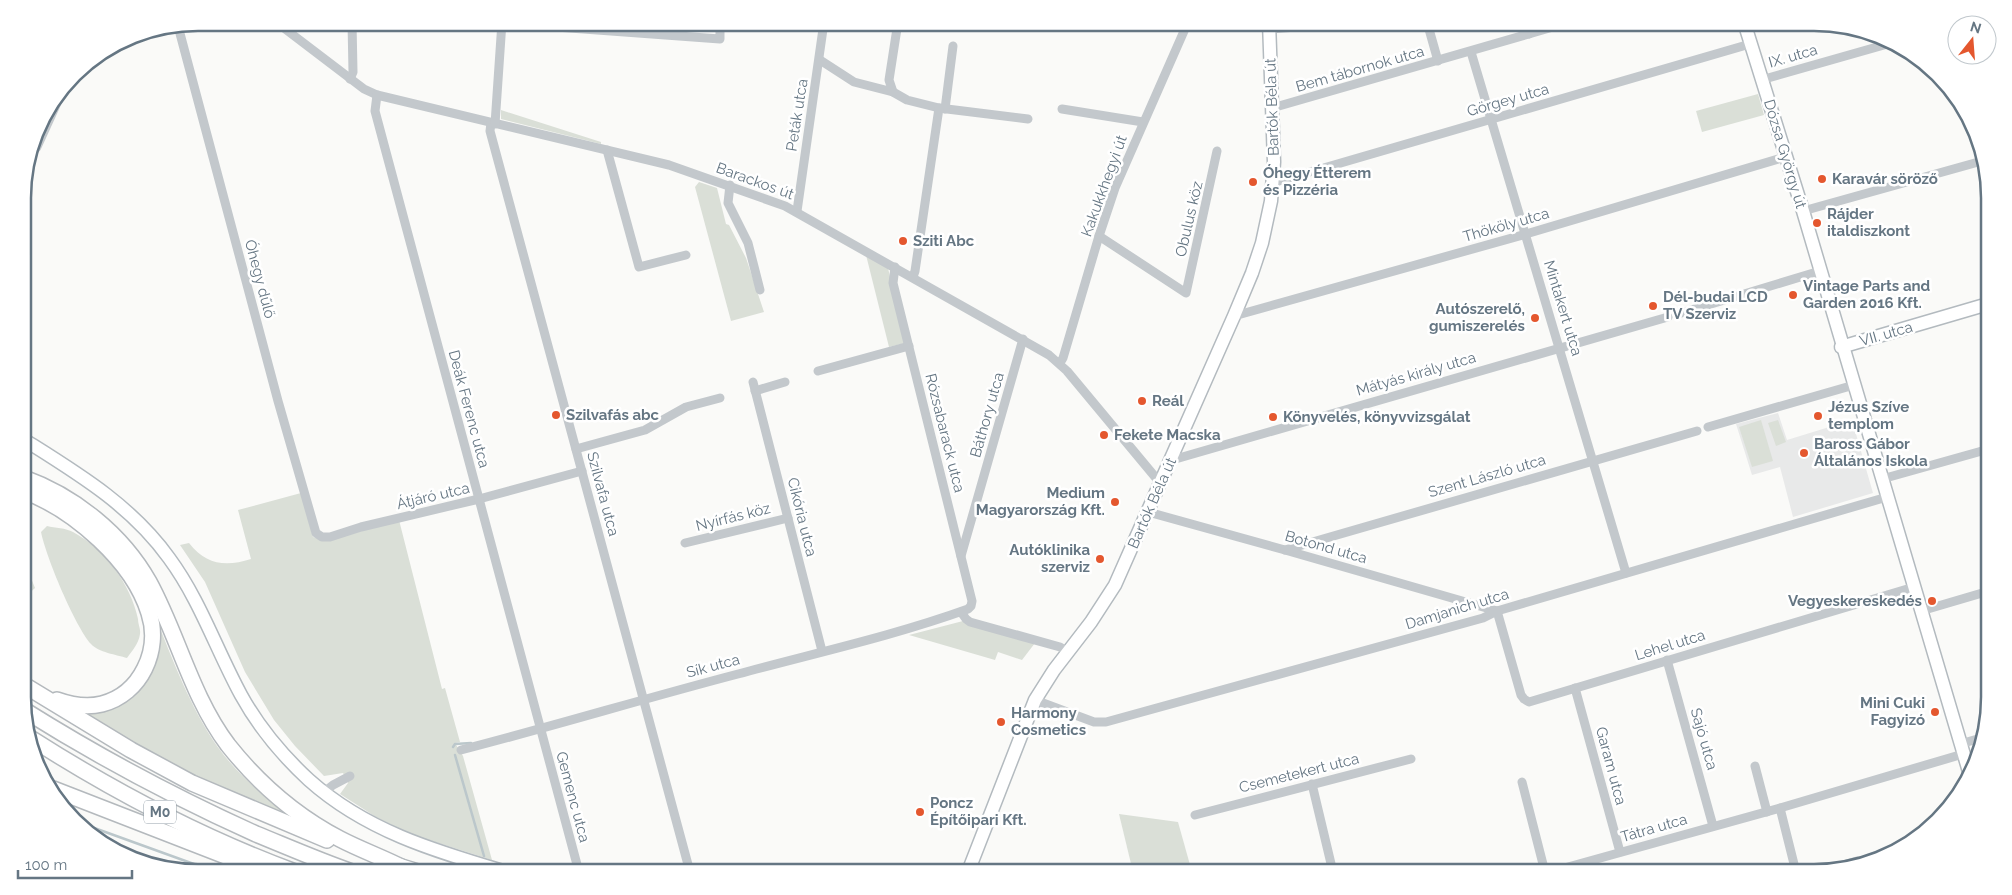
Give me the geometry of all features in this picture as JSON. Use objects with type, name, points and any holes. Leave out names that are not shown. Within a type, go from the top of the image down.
[{"type":"highway","points":[[31,481],[51,489],[82,509],[106,528],[131,556],[151,587],[198,695],[216,727],[266,788],[286,804],[340,839],[396,864]]},
{"type":"highway","points":[[31,495],[63,512],[88,531],[114,556],[142,597],[152,628],[151,648],[146,667],[141,677],[119,697],[100,704],[70,705],[31,689]]},
{"type":"highway","points":[[31,690],[131,750],[192,783],[366,856],[390,864]]},
{"type":"highway","name":"M0","points":[[33,716],[72,741],[179,798],[282,845],[331,864]]},
{"type":"highway","name":"M0","points":[[38,743],[99,780],[171,818],[276,864]]},
{"type":"highway","points":[[62,792],[249,864]]},
{"type":"street","name":"Kakukkhegyi út","points":[[1060,363],[1115,188],[1184,31]]},
{"type":"street","name":"Bartók Béla út","points":[[971,864],[1035,700],[1115,585],[1172,460],[1252,273],[1262,242],[1274,162],[1269,31]]},
{"type":"street","points":[[1430,31],[1438,61]]},
{"type":"street","name":"Bem tábornok utca","points":[[1272,108],[1539,31]]},
{"type":"street","name":"Dózsa György út","points":[[1746,31],[1967,764]]},
{"type":"street","name":"Barackos út","points":[[289,32],[364,90],[377,95],[669,166],[730,185],[796,211],[1023,339],[1060,363],[1161,484]]},
{"type":"street","points":[[350,79],[353,72],[352,32]]},
{"type":"street","name":"Szilvafa utca","points":[[501,32],[493,123],[490,131],[688,864]]},
{"type":"street","points":[[621,32],[720,39],[720,32]]},
{"type":"street","name":"Peták utca","points":[[796,211],[823,32]]},
{"type":"street","points":[[893,92],[889,80],[897,32]]},
{"type":"street","name":"Óhegy dűlő","points":[[180,33],[314,528],[320,536]]},
{"type":"street","name":"Görgey utca","points":[[1272,183],[1750,44]]},
{"type":"street","points":[[913,277],[953,46]]},
{"type":"street","name":"IX. utca","points":[[1761,80],[1881,46]]},
{"type":"street","name":"Mintakert utca","points":[[1471,52],[1594,460],[1626,573]]},
{"type":"street","points":[[820,60],[854,82],[893,92],[907,100],[942,109],[1028,119]]},
{"type":"street","name":"Deák Ferenc utca","points":[[377,95],[375,111],[541,729]]},
{"type":"street","points":[[1062,109],[1143,122]]},
{"type":"street","points":[[608,150],[639,267],[686,255]]},
{"type":"street","name":"Obulus köz","points":[[1099,236],[1186,293],[1217,151]]},
{"type":"street","name":"Thököly utca","points":[[1234,316],[1526,234],[1785,157]]},
{"type":"street","points":[[1802,211],[1976,163]]},
{"type":"street","points":[[730,185],[728,204],[748,243],[760,290]]},
{"type":"street","name":"Rózsabarack utca","points":[[895,267],[893,283],[972,601],[971,606]]},
{"type":"street","points":[[1678,314],[1820,271]]},
{"type":"street","name":"VII. utca","points":[[1842,347],[1981,306]]},
{"type":"street","name":"Mátyás király utca","points":[[1172,460],[1668,316]]},
{"type":"street","name":"Báthory utca","points":[[961,556],[1023,339]]},
{"type":"street","points":[[818,371],[909,346]]},
{"type":"street","name":"Cikória utca","points":[[786,382],[754,387],[822,651]]},
{"type":"street","points":[[1708,427],[1854,385]]},
{"type":"street","points":[[576,449],[645,430],[686,407],[720,398]]},
{"type":"street","name":"Szent László utca","points":[[1286,550],[1697,431]]},
{"type":"street","points":[[31,444],[90,480],[130,514],[152,536],[169,558],[198,604],[232,678],[250,711],[283,753],[310,780],[324,792],[370,822],[404,839],[481,864]]},
{"type":"street","points":[[1882,479],[1981,451]]},
{"type":"street","name":"Átjáró utca","points":[[320,536],[330,538],[361,527],[582,472]]},
{"type":"street","name":"Damjanich utca","points":[[1035,700],[1094,722],[1106,722],[1483,618],[1497,611],[1887,497]]},
{"type":"street","name":"Botond utca","points":[[1148,512],[1497,611]]},
{"type":"street","name":"Nyírfás köz","points":[[685,543],[788,518]]},
{"type":"street","name":"Lehel utca","points":[[1497,611],[1524,699],[1529,702],[1914,587]]},
{"type":"street","points":[[1921,611],[1981,593]]},
{"type":"street","name":"Sík utca","points":[[461,750],[822,651],[905,631],[961,612],[971,606]]},
{"type":"street","points":[[961,612],[966,620],[970,622],[1060,647],[1068,652]]},
{"type":"street","name":"Sajó utca","points":[[1667,660],[1713,826]]},
{"type":"street","name":"Garam utca","points":[[1575,688],[1620,852]]},
{"type":"street","name":"Gemenc utca","points":[[541,729],[577,864]]},
{"type":"street","name":"Tátra utca","points":[[1581,863],[1780,808],[1962,749],[1975,742]]},
{"type":"street","name":"Csemetekert utca","points":[[1195,815],[1411,759]]},
{"type":"street","points":[[1755,766],[1767,812]]},
{"type":"street","points":[[324,792],[350,776]]},
{"type":"street","points":[[1522,782],[1543,863]]},
{"type":"street","points":[[1312,784],[1331,863]]},
{"type":"street","points":[[1780,808],[1794,863]]},
{"type":"shaded area","points":[[1758,94],[1764,115],[1702,132],[1696,111]]},
{"type":"shaded area","points":[[501,110],[601,142],[601,144],[501,119]]},
{"type":"shaded area","points":[[699,182],[717,188],[726,224],[729,225],[746,258],[764,312],[731,321],[695,187]]},
{"type":"shaded area","points":[[866,255],[888,268],[905,343],[889,347]]},
{"type":"shaded area","name":"Baross Gábor Általános Iskola","points":[[1778,413],[1787,440],[1852,420],[1873,493],[1793,517],[1780,467],[1752,475],[1736,424]]},
{"type":"shaded area","points":[[1761,420],[1773,461],[1752,467],[1739,427]]},
{"type":"shaded area","points":[[1778,420],[1786,442],[1776,446],[1768,423]]},
{"type":"shaded area","points":[[301,493],[313,537],[317,538],[399,520],[442,689],[445,688],[460,742],[455,743],[463,756],[492,860],[407,833],[376,817],[340,794],[348,783],[343,773],[324,776],[295,746],[274,720],[245,672],[205,582],[180,545],[189,543],[202,556],[217,562],[233,563],[251,559],[238,510]]},
{"type":"shaded area","points":[[47,526],[70,531],[85,539],[106,558],[123,581],[135,606],[140,631],[137,644],[127,658],[94,647],[84,635],[69,607],[49,558],[41,532]]},
{"type":"shaded area","points":[[31,579],[35,588],[31,591]]},
{"type":"shaded area","points":[[155,616],[190,699],[217,746],[257,790],[304,825],[190,774],[79,713],[103,712],[124,702],[138,689]]},
{"type":"shaded area","points":[[963,621],[1035,643],[1022,660],[998,652],[995,660],[909,635]]},
{"type":"shaded area","points":[[1119,814],[1178,822],[1190,863],[1131,863]]},
{"type":"waterway","points":[[453,747],[455,744],[471,743]]},
{"type":"waterway","points":[[455,755],[484,856]]},
{"type":"waterway","points":[[95,828],[192,863]]},
{"type":"place","name":"Karavár söröző","points":[[1822,179]]},
{"type":"place","name":"Óhegy Étterem és Pizzéria","points":[[1253,182]]},
{"type":"place","name":"Rájder italdiszkont","points":[[1817,223]]},
{"type":"place","name":"Sziti Abc","points":[[903,241]]},
{"type":"place","name":"Vintage Parts and Garden 2016 Kft.","points":[[1793,295]]},
{"type":"place","name":"Dél-budai LCD TV Szerviz","points":[[1653,306]]},
{"type":"place","name":"Autószerelő, gumiszerelés","points":[[1535,318]]},
{"type":"place","name":"Reál","points":[[1142,401]]},
{"type":"place","name":"Szilvafás abc","points":[[556,415]]},
{"type":"place","name":"Jézus Szíve templom","points":[[1818,416]]},
{"type":"place","name":"Könyvelés, könyvvizsgálat","points":[[1273,417]]},
{"type":"place","name":"Fekete Macska","points":[[1104,435]]},
{"type":"place","name":"Baross Gábor Általános Iskola","points":[[1804,453]]},
{"type":"place","name":"Medium Magyarország Kft.","points":[[1115,502]]},
{"type":"place","name":"Autóklinika szerviz","points":[[1100,559]]},
{"type":"place","name":"Vegyeskereskedés","points":[[1932,601]]},
{"type":"place","name":"Mini Cuki Fagyizó","points":[[1935,712]]},
{"type":"place","name":"Harmony Cosmetics","points":[[1001,722]]},
{"type":"place","name":"Poncz Építőipari Kft.","points":[[920,812]]}]
